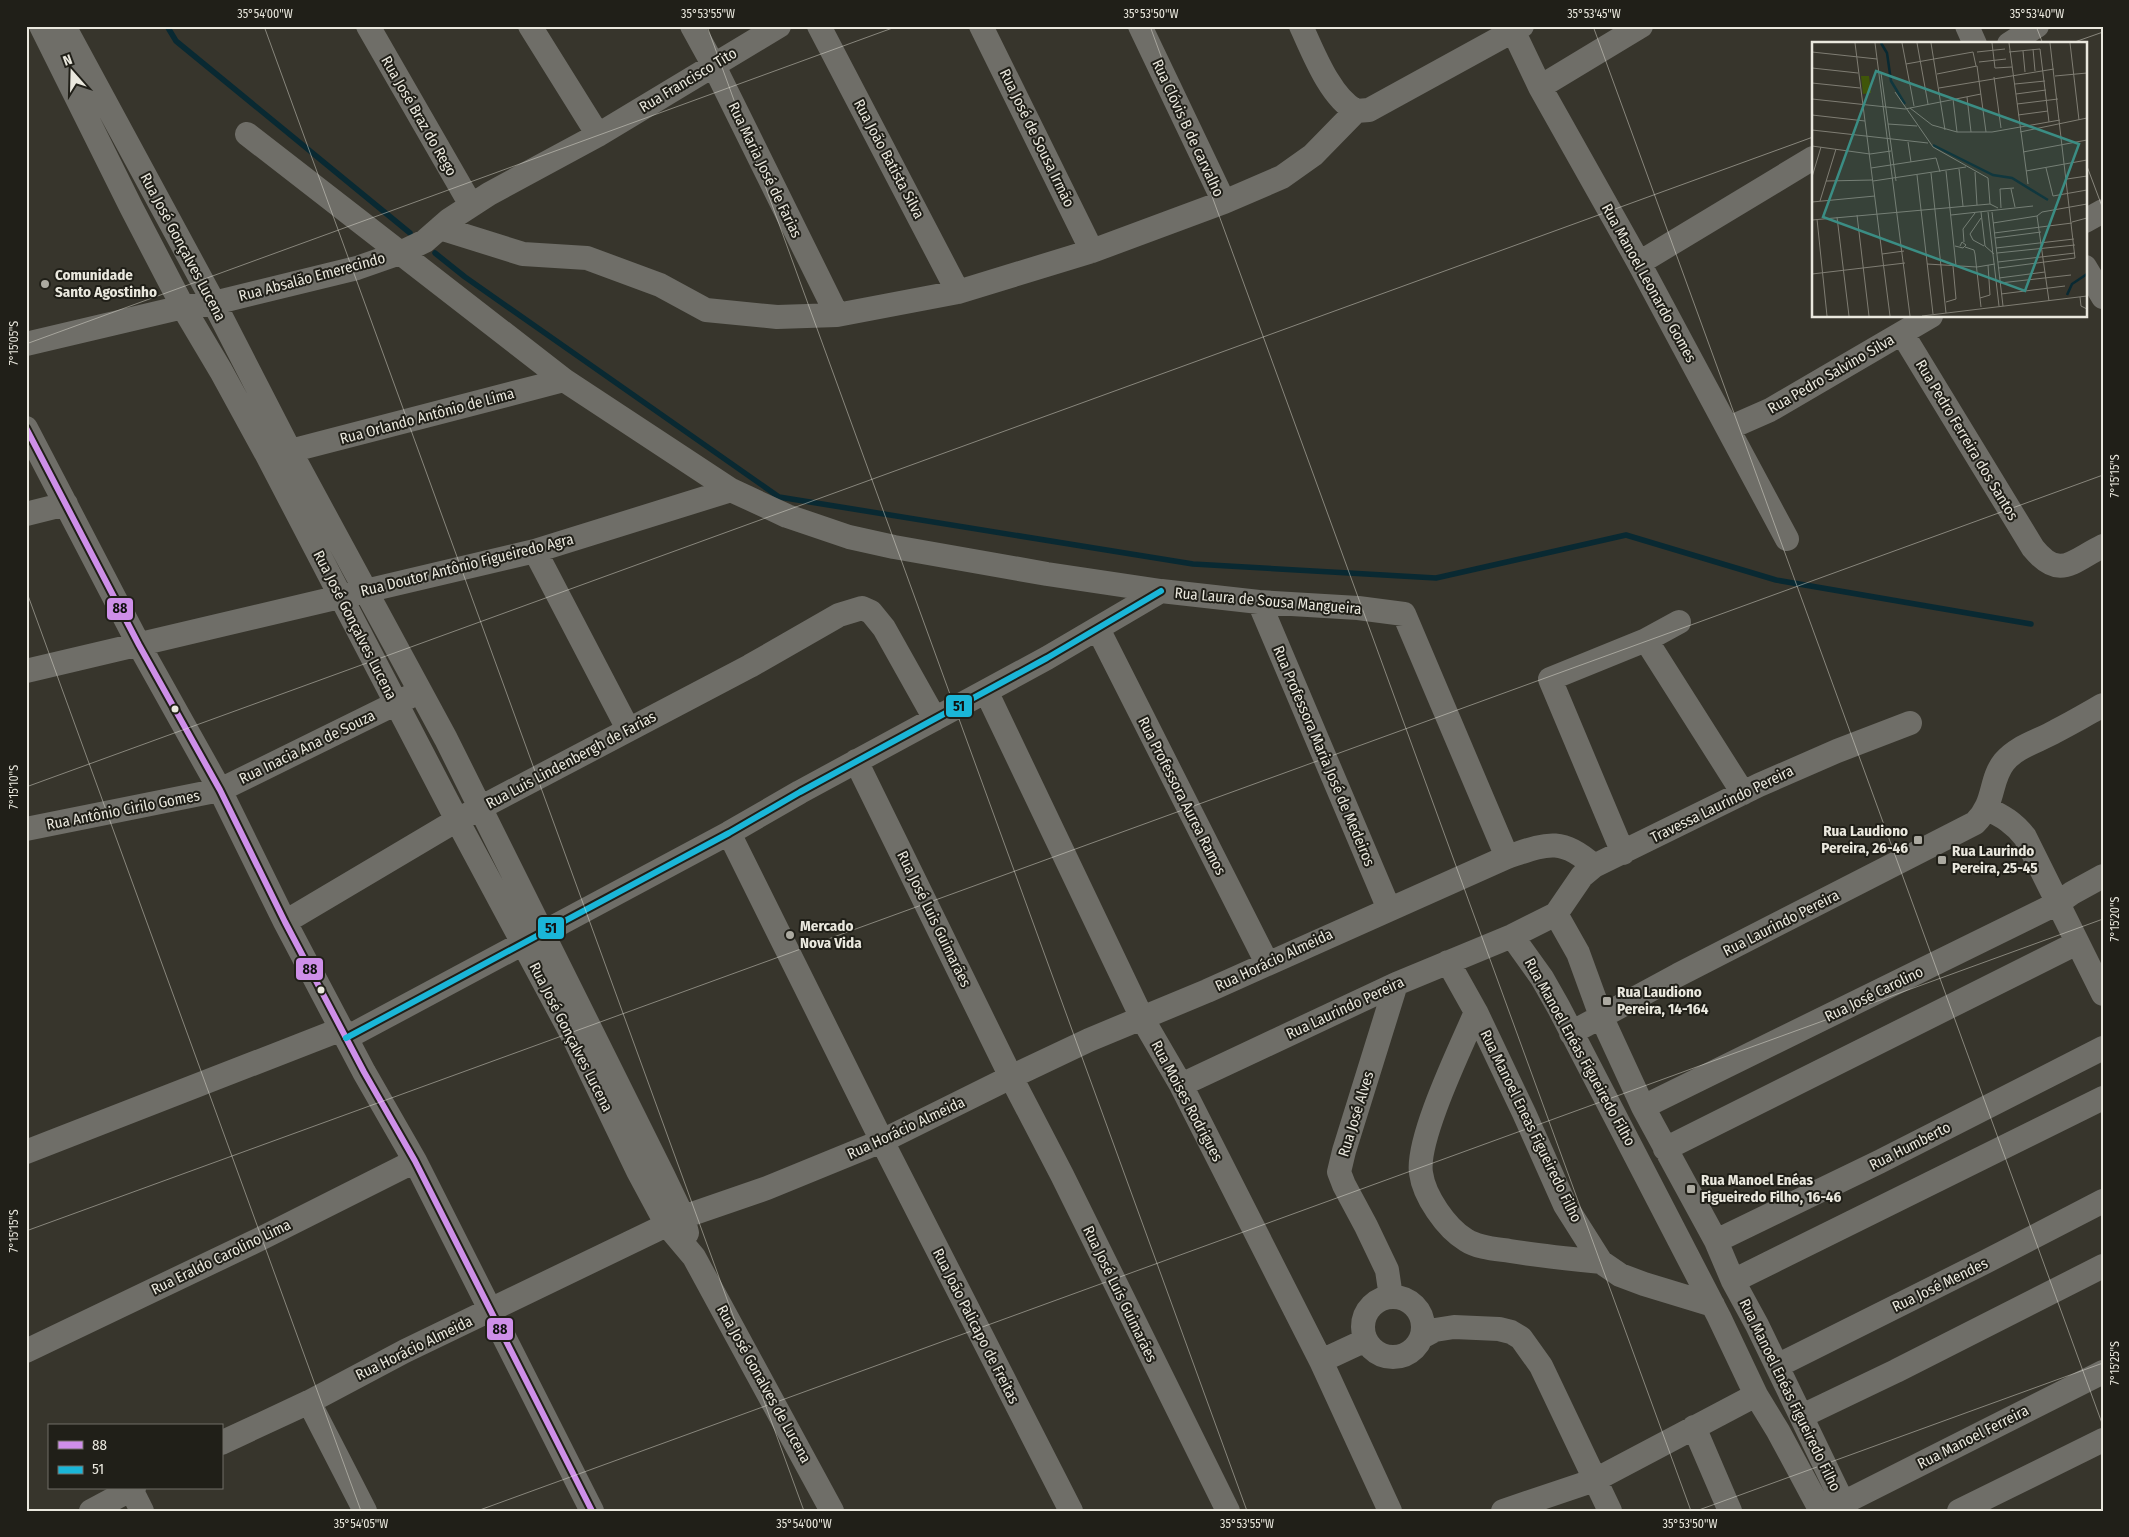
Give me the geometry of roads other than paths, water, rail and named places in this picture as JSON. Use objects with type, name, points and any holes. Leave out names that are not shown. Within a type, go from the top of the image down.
[{"type":"street","name":"Rua José Gonçalves Lucena","points":[[40,26],[130,207],[183,306],[221,371],[342,597],[457,820],[533,939]]},
{"type":"street","name":"Rua José Gonçalves Lucena","points":[[64,26],[214,303],[290,451],[421,690],[482,808],[533,939],[576,1042],[638,1171],[675,1221]]},
{"type":"street","name":"Rua José Braz do Rego","points":[[368,26],[472,205]]},
{"type":"street","points":[[530,26],[598,135]]},
{"type":"street","name":"Rua Maria José de Farias","points":[[692,26],[714,66],[837,315]]},
{"type":"street","name":"Rua Francisco Tito","points":[[598,135],[779,26]]},
{"type":"street","name":"Rua João Batista Silva","points":[[819,26],[958,292]]},
{"type":"street","name":"Rua José de Sousa Irmão","points":[[981,26],[1092,251]]},
{"type":"street","name":"Rua Clóvis B de carvalho","points":[[1140,26],[1224,202]]},
{"type":"street","points":[[1301,26],[1325,75],[1348,106],[1356,111],[1369,110],[1515,28]]},
{"type":"street","points":[[1540,86],[1642,26]]},
{"type":"street","points":[[1967,26],[1975,42]]},
{"type":"street","points":[[2012,42],[2037,26]]},
{"type":"street","name":"Rua Manoel Leonardo Gomes","points":[[1515,28],[1540,86],[1729,428],[1787,540]]},
{"type":"street","points":[[440,228],[523,254],[587,258],[660,285],[706,310],[777,317],[837,315],[958,292],[1092,251],[1224,202],[1282,177],[1313,155],[1356,111]]},
{"type":"street","points":[[247,134],[564,380],[731,490],[787,516],[849,537],[894,547],[1047,574],[1161,591]]},
{"type":"street","name":"Rua Absalão Emerecindo","points":[[26,344],[183,306],[214,303],[357,268],[400,253],[425,241],[472,205],[598,135]]},
{"type":"street","points":[[1639,263],[1812,159]]},
{"type":"street","points":[[2086,220],[2103,211]]},
{"type":"street","points":[[2086,269],[2103,298]]},
{"type":"street","name":"Rua Pedro Salvino Silva","points":[[1729,428],[1770,410],[1928,318]]},
{"type":"street","name":"Rua Pedro Ferreira dos Santos","points":[[1902,333],[2033,548],[2041,558],[2052,566],[2060,567],[2103,546]]},
{"type":"street","name":"Rua Orlando Antônio de Lima","points":[[290,451],[564,380]]},
{"type":"street","points":[[26,428],[139,645],[220,790],[285,922],[344,1034],[414,1161],[592,1511]]},
{"type":"street","name":"Rua Doutor Antônio Figueiredo Agra","points":[[26,671],[535,551],[731,490]]},
{"type":"street","points":[[26,514],[66,504]]},
{"type":"street","points":[[535,551],[628,729]]},
{"type":"street","name":"Rua Laura de Sousa Mangueira","points":[[26,1152],[344,1034],[533,939],[1098,629],[1161,591],[1259,602],[1358,608],[1404,614],[1507,857]]},
{"type":"street","name":"Rua Professora Maria José de Medeiros","points":[[1259,602],[1389,909]]},
{"type":"street","name":"Rua Luis Lindenbergh de Farias","points":[[285,922],[457,820],[750,666],[839,615],[862,608],[871,612],[884,628],[935,719]]},
{"type":"street","points":[[1623,853],[1550,679],[1646,640],[1679,622]]},
{"type":"street","name":"Rua Professora Aurea Ramos","points":[[1098,629],[1267,963]]},
{"type":"street","points":[[1646,640],[1743,793]]},
{"type":"street","name":"Rua Inacia Ana de Souza","points":[[220,790],[421,690]]},
{"type":"street","name":"Rua Moises Rodrigues","points":[[986,691],[1142,1018],[1181,1085],[1321,1361],[1390,1511]]},
{"type":"street","points":[[2103,705],[2008,757],[1997,773],[1987,809],[2002,815],[2015,824],[2026,837],[2103,994]]},
{"type":"street","name":"Travessa Laurindo Pereira","points":[[1556,914],[1582,876],[1594,866],[1743,793],[1837,751],[1910,723]]},
{"type":"street","name":"Rua José Luis Guimarães","points":[[856,761],[1011,1077]]},
{"type":"street","name":"Rua Antônio Cirilo Gomes","points":[[26,829],[220,790]]},
{"type":"street","name":"Rua Laurindo Pereira","points":[[1571,1033],[1975,823],[1987,809]]},
{"type":"street","name":"Rua João Palicapo de Freitas","points":[[728,833],[882,1141],[1071,1511]]},
{"type":"street","name":"Rua Horácio Almeida","points":[[222,1443],[310,1402],[405,1351],[675,1221],[767,1188],[882,1141],[1011,1077],[1507,857],[1540,847],[1558,845],[1579,852],[1594,866]]},
{"type":"street","name":"Rua José Carolino","points":[[1643,1107],[2058,903],[2103,876]]},
{"type":"street","points":[[1512,936],[1556,914]]},
{"type":"street","name":"Rua Manoel Enéas Figueiredo Filho","points":[[1556,914],[1578,953],[1601,1016],[1643,1107],[1716,1241],[1733,1281],[1802,1416],[1837,1508]]},
{"type":"street","name":"Rua Laurindo Pereira","points":[[1181,1085],[1396,984],[1512,936]]},
{"type":"street","name":"Rua Manoel Enéas Figueiredo Filho","points":[[1512,936],[1542,978],[1607,1098],[1756,1395],[1778,1431],[1837,1508]]},
{"type":"street","points":[[1665,1149],[2077,943]]},
{"type":"street","name":"Rua Manoel Eneas Figueiredo Filho","points":[[1448,962],[1476,1012],[1565,1205],[1601,1262],[1620,1275],[1712,1305]]},
{"type":"street","name":"Rua José Alves","points":[[1392,1297],[1386,1270],[1366,1226],[1344,1186],[1339,1172],[1396,984]]},
{"type":"street","points":[[1476,1012],[1440,1099],[1421,1153],[1421,1172],[1427,1194],[1443,1218],[1467,1241],[1490,1248],[1601,1262]]},
{"type":"street","name":"Rua Humberto","points":[[1716,1241],[1879,1162],[2103,1048]]},
{"type":"street","name":"Rua José Luís Guimarães","points":[[1011,1077],[1062,1175],[1228,1511]]},
{"type":"street","points":[[1733,1281],[2103,1098]]},
{"type":"street","name":"Rua Eraldo Carolino Lima","points":[[26,1351],[260,1239],[414,1161]]},
{"type":"street","name":"Rua José Mendes","points":[[1777,1366],[2103,1201]]},
{"type":"street","name":"Rua José Gonalves de Lucena","points":[[675,1221],[832,1511]]},
{"type":"street","points":[[1802,1416],[1896,1371],[2103,1266]]},
{"type":"street","points":[[1392,1297],[1403,1299],[1414,1304],[1420,1314],[1424,1325],[1422,1337],[1416,1347],[1407,1354],[1395,1357],[1384,1356],[1374,1350],[1366,1340],[1363,1329],[1365,1317],[1371,1307],[1380,1300],[1392,1297]]},
{"type":"street","points":[[1422,1337],[1445,1327],[1459,1327],[1511,1332],[1521,1338],[1541,1366],[1610,1511]]},
{"type":"street","points":[[1321,1361],[1366,1340]]},
{"type":"street","name":"Rua Manoel Ferreira","points":[[1837,1508],[2103,1372]]},
{"type":"street","points":[[1503,1511],[1595,1480],[1756,1395]]},
{"type":"street","points":[[310,1402],[365,1511]]},
{"type":"street","points":[[1694,1427],[1730,1511]]},
{"type":"street","points":[[1959,1511],[2103,1440]]},
{"type":"street","points":[[91,1511],[130,1490]]},
{"type":"street","points":[[132,1490],[142,1511]]},
{"type":"waterway","points":[[167,26],[176,41],[410,233]]},
{"type":"waterway","points":[[435,253],[465,277],[779,497],[1193,564],[1436,578],[1626,535],[1776,580],[2031,624]]},
{"type":"place","name":"Comunidade Santo Agostinho","points":[[45,284]]},
{"type":"place","name":"Rua Laudiono Pereira, 26-46","points":[[1918,840]]},
{"type":"place","name":"Rua Laurindo Pereira, 25-45","points":[[1942,860]]},
{"type":"place","name":"Mercado Nova Vida","points":[[790,935]]},
{"type":"place","name":"Rua Laudiono Pereira, 14-164","points":[[1607,1001]]},
{"type":"place","name":"Rua Manoel Enéas Figueiredo Filho, 16-46","points":[[1691,1189]]}]
